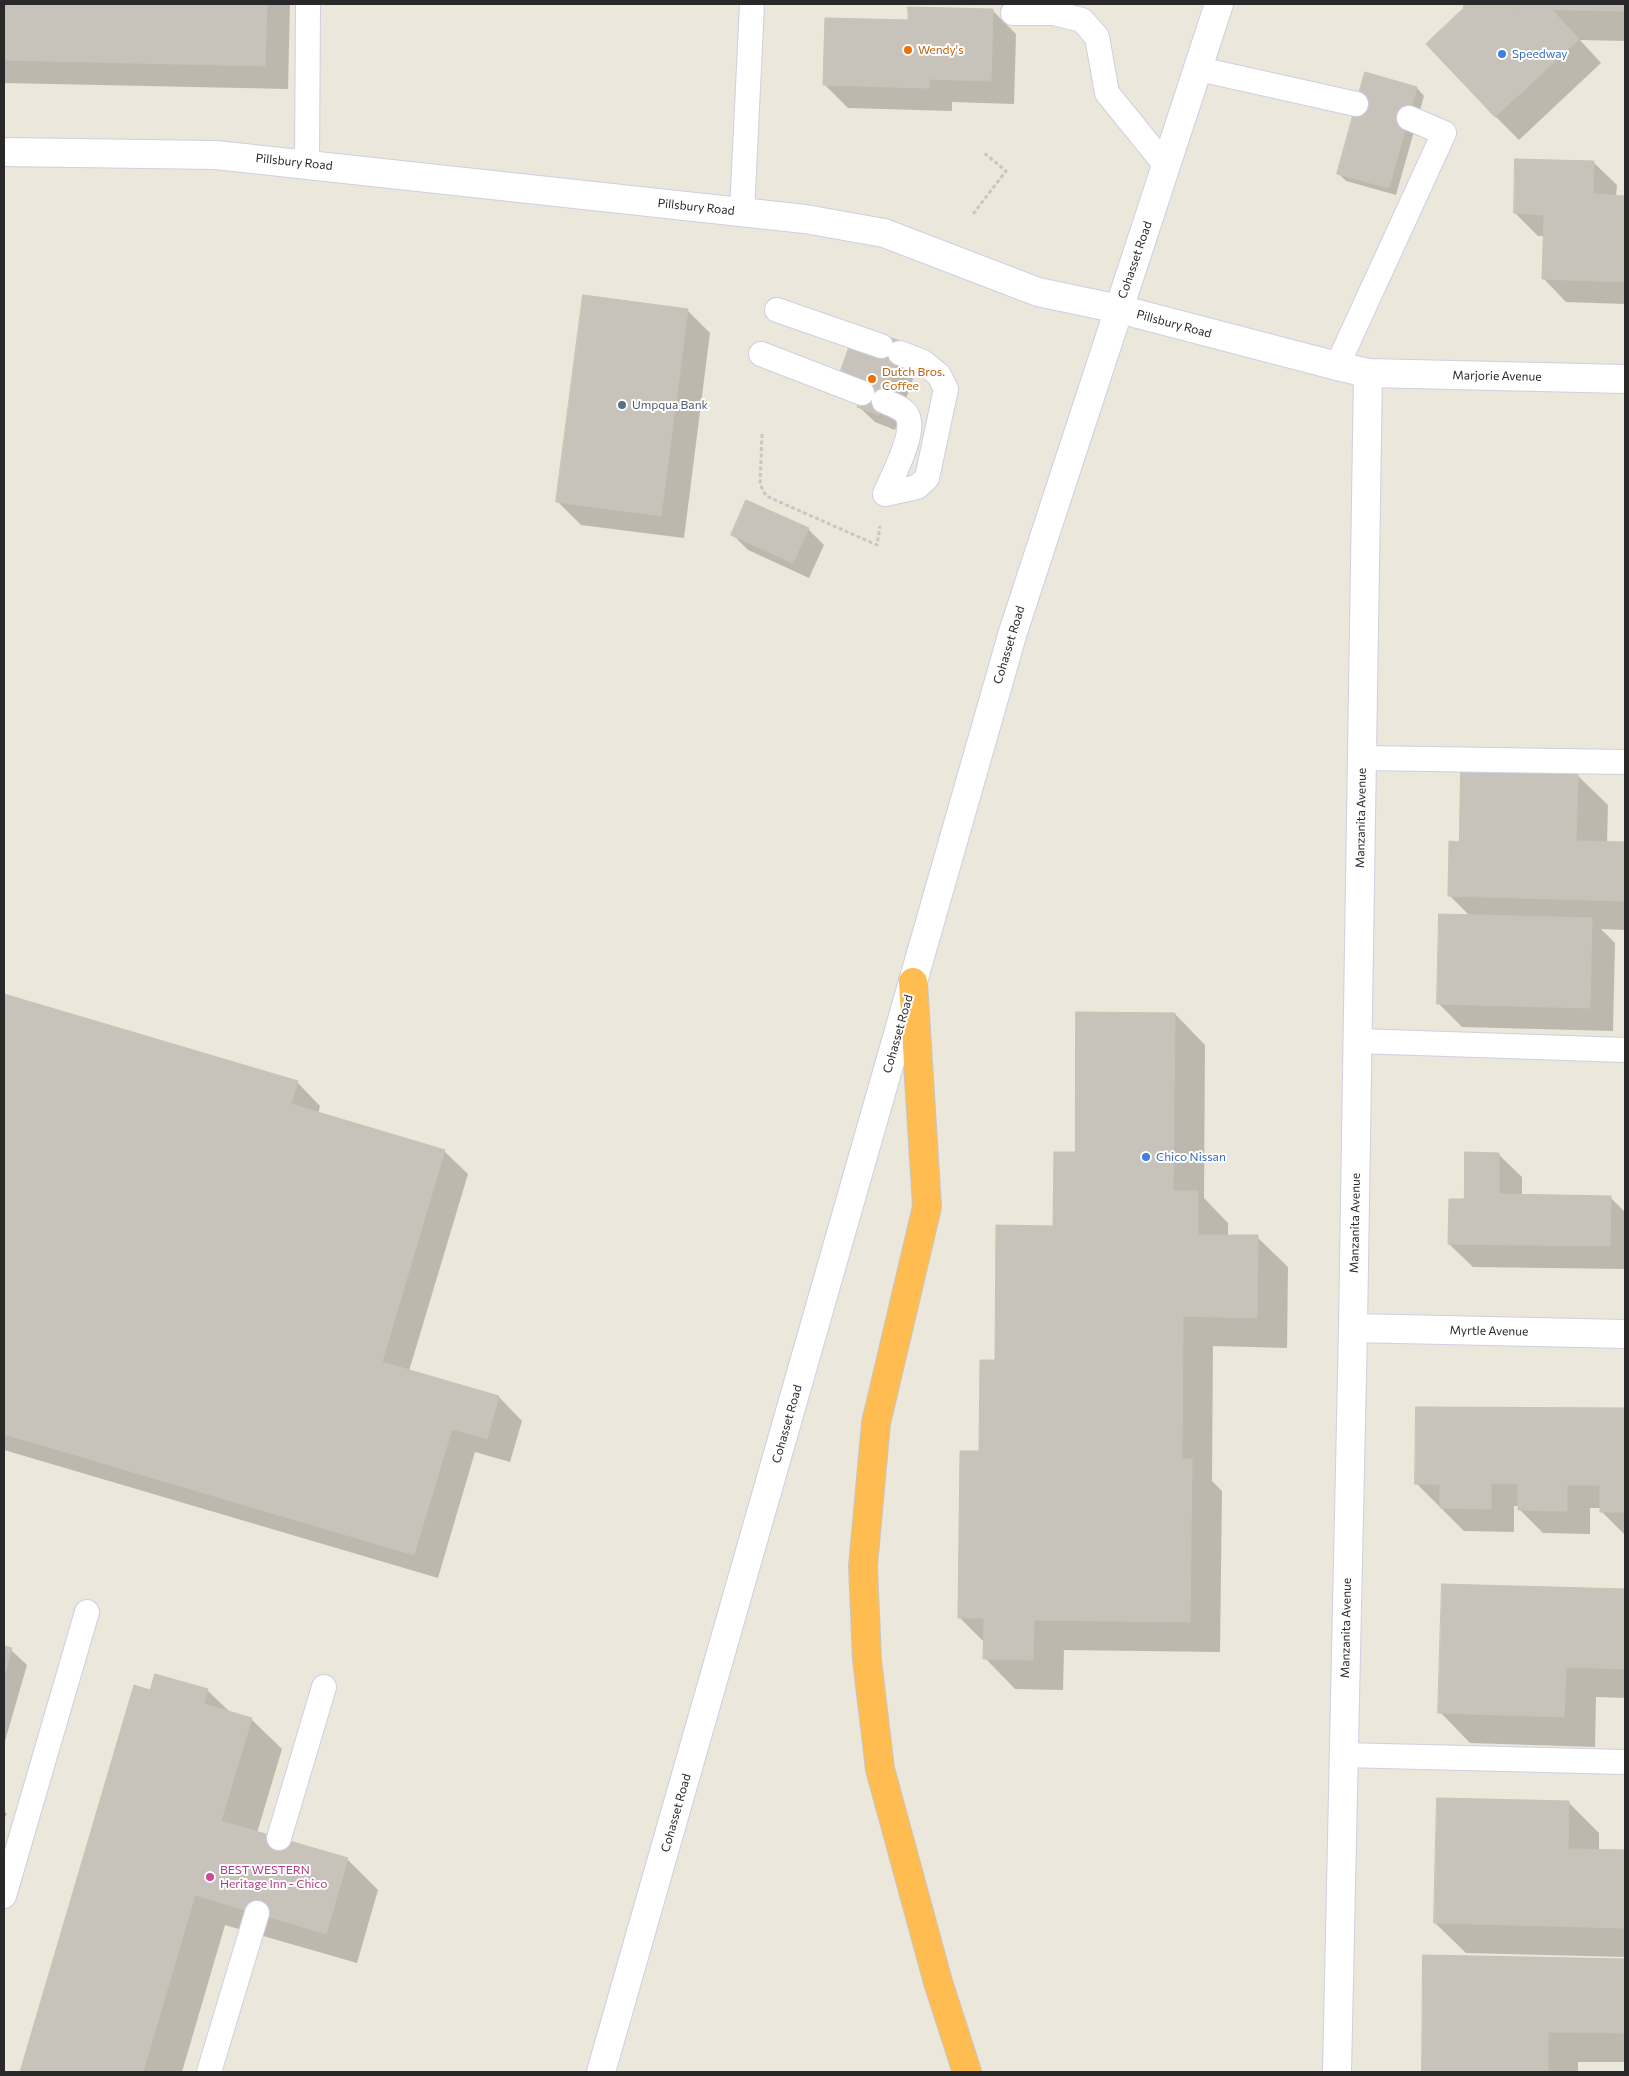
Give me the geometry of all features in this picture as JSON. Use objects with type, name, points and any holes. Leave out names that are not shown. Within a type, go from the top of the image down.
[{"type":"highway","points":[[913,982],[926,1207],[876,1423],[863,1566],[867,1660],[880,1769],[938,1982],[967,2072]]},
{"type":"street","name":"Cohasset Road","points":[[601,2072],[1018,616],[1219,4]]},
{"type":"street","name":"Pillsbury Road","points":[[4,152],[216,155],[307,163],[805,219],[884,232],[1038,292],[1119,309],[1368,373]]},
{"type":"street","name":"Marjorie Avenue","points":[[1368,373],[1625,379]]},
{"type":"street","name":"Manzanita Avenue","points":[[1337,2072],[1353,1328],[1368,373]]},
{"type":"street","name":"Myrtle Avenue","points":[[1353,1328],[1625,1334]]},
{"type":"lane","points":[[307,163],[308,4]]},
{"type":"lane","points":[[742,212],[752,4]]},
{"type":"lane","points":[[1013,13],[1054,13],[1082,20],[1097,37],[1107,92],[1166,167]]},
{"type":"lane","points":[[1199,69],[1356,104]]},
{"type":"lane","points":[[1336,366],[1444,133],[1409,118]]},
{"type":"lane","points":[[761,354],[895,406],[907,415],[910,428],[905,447],[885,494],[917,487],[928,478],[946,389],[938,375],[923,362],[777,310]]},
{"type":"lane","points":[[1362,758],[1625,762]]},
{"type":"lane","points":[[1358,1041],[1625,1050]]},
{"type":"lane","points":[[4,1896],[87,1612]]},
{"type":"lane","points":[[279,1838],[324,1687]]},
{"type":"lane","points":[[1344,1755],[1625,1762]]},
{"type":"lane","points":[[209,2072],[257,1913]]},
{"type":"path","points":[[973,214],[1006,171],[983,152]]},
{"type":"path","points":[[762,434],[760,484],[766,496],[877,545]]},
{"type":"building","points":[[4,4],[267,4],[265,66],[4,60]]},
{"type":"building","points":[[1464,4],[1625,4],[1625,11],[1464,8]]},
{"type":"building","name":"Wendy's","points":[[908,7],[993,9],[991,81],[929,79],[929,88],[823,85],[825,18],[908,20]]},
{"type":"building","points":[[1464,8],[1552,10],[1579,39],[1495,117],[1426,44]]},
{"type":"building","points":[[1365,72],[1417,87],[1389,188],[1337,174]]},
{"type":"building","points":[[1515,159],[1594,161],[1593,194],[1625,196],[1625,282],[1542,279],[1544,215],[1514,213]]},
{"type":"building","name":"Umpqua Bank","points":[[583,295],[688,309],[661,516],[556,502]]},
{"type":"building","name":"Dutch Bros. Coffee","points":[[885,336],[904,342],[879,415],[857,407],[862,393],[839,375],[849,347],[878,357]]},
{"type":"building","points":[[746,500],[809,528],[793,563],[731,535]]},
{"type":"building","points":[[1461,771],[1578,773],[1576,841],[1625,842],[1625,901],[1448,896],[1449,841],[1459,842]]},
{"type":"building","points":[[1439,914],[1592,918],[1590,1008],[1437,1004]]},
{"type":"building","points":[[4,994],[298,1081],[291,1104],[445,1150],[382,1362],[499,1396],[487,1439],[452,1429],[414,1555],[4,1434]]},
{"type":"building","points":[[1076,1012],[1175,1013],[1173,1191],[1198,1191],[1198,1235],[1258,1235],[1257,1318],[1183,1316],[1182,1459],[1192,1459],[1190,1622],[1034,1620],[1033,1660],[983,1659],[984,1618],[958,1618],[960,1451],[979,1451],[980,1360],[995,1360],[996,1225],[1053,1226],[1054,1152],[1075,1152]]},
{"type":"building","points":[[1465,1152],[1499,1153],[1499,1194],[1611,1196],[1610,1246],[1448,1244],[1449,1199],[1464,1199]]},
{"type":"building","points":[[1416,1407],[1625,1408],[1625,1512],[1600,1512],[1600,1485],[1567,1485],[1567,1511],[1518,1510],[1518,1484],[1491,1483],[1491,1509],[1440,1508],[1440,1484],[1415,1484]]},
{"type":"building","points":[[1442,1584],[1625,1589],[1625,1669],[1566,1667],[1564,1717],[1438,1713]]},
{"type":"building","points":[[4,1646],[12,1648],[4,1677]]},
{"type":"building","name":"BEST WESTERN Heritage Inn - Chico","points":[[155,1674],[208,1689],[204,1704],[252,1718],[221,1821],[348,1858],[326,1934],[195,1895],[143,2072],[20,2072],[134,1685],[150,1690]]},
{"type":"building","points":[[1437,1798],[1569,1801],[1568,1849],[1625,1850],[1625,1928],[1434,1923]]},
{"type":"building","points":[[1423,1955],[1625,1959],[1625,2033],[1548,2032],[1548,2072],[1422,2072]]},
{"type":"place","name":"Wendy's","points":[[908,50]]},
{"type":"place","name":"Speedway","points":[[1502,54]]},
{"type":"place","name":"Dutch Bros. Coffee","points":[[872,379]]},
{"type":"place","name":"Umpqua Bank","points":[[622,405]]},
{"type":"place","name":"Chico Nissan","points":[[1146,1157]]},
{"type":"place","name":"BEST WESTERN Heritage Inn - Chico","points":[[210,1877]]}]
